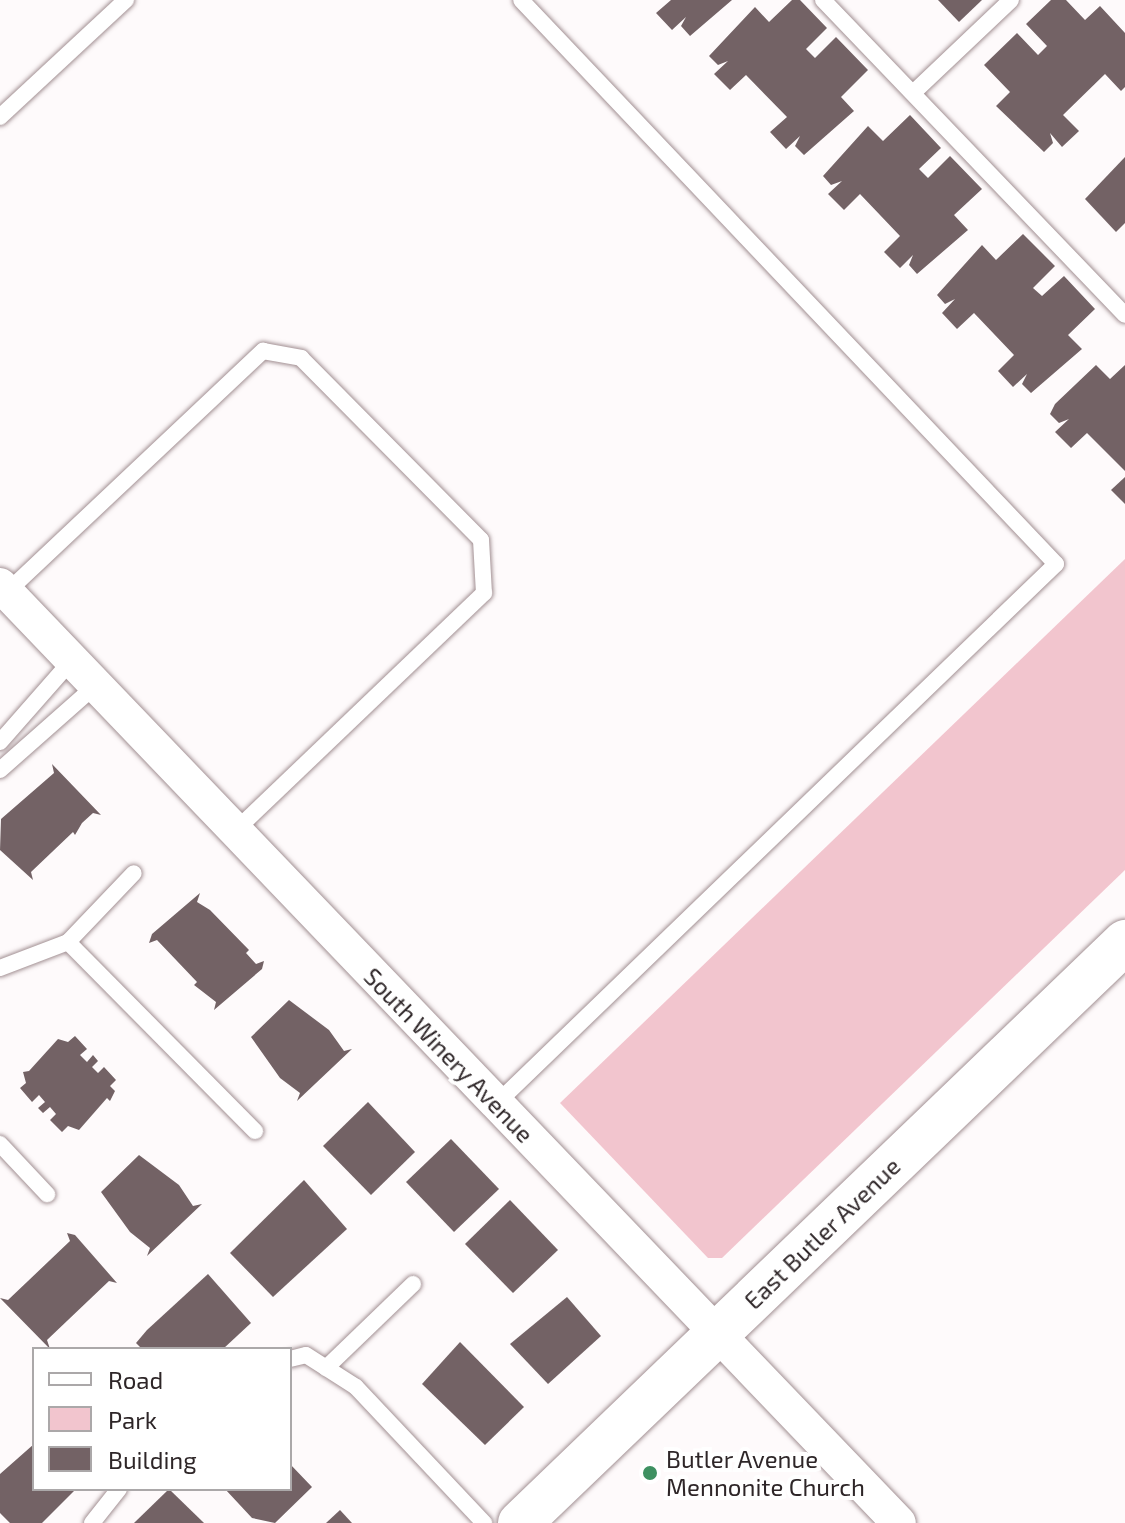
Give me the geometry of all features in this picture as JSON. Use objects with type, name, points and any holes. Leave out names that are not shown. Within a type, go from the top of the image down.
[{"type":"street","name":"South Winery Avenue","points":[[4,589],[715,1336],[899,1523]]},
{"type":"street","name":"East Butler Avenue","points":[[520,1523],[1125,942]]},
{"type":"lane","points":[[0,117],[126,0]]},
{"type":"lane","points":[[496,1104],[1056,564],[521,0]]},
{"type":"lane","points":[[823,0],[1125,315]]},
{"type":"lane","points":[[913,93],[1011,0]]},
{"type":"lane","points":[[4,589],[263,351],[301,358],[481,540],[484,593],[235,831]]},
{"type":"lane","points":[[0,742],[72,660]]},
{"type":"lane","points":[[0,770],[96,685]]},
{"type":"lane","points":[[16,724],[32,741]]},
{"type":"lane","points":[[0,968],[68,942],[134,873]]},
{"type":"lane","points":[[68,942],[255,1131]]},
{"type":"lane","points":[[0,1144],[47,1194]]},
{"type":"lane","points":[[326,1368],[413,1284]]},
{"type":"lane","points":[[292,1358],[306,1355],[356,1387],[484,1523]]},
{"type":"lane","points":[[92,1523],[117,1491]]},
{"type":"green space","points":[[1125,559],[1125,870],[722,1258],[708,1258],[560,1103]]},
{"type":"building","points":[[671,0],[732,0],[690,36],[681,26],[686,17],[672,30],[656,13]]},
{"type":"building","points":[[792,0],[800,0],[827,28],[806,49],[815,58],[836,37],[868,70],[841,97],[854,111],[804,155],[795,146],[800,136],[786,149],[770,132],[787,117],[746,75],[730,90],[714,74],[728,61],[718,65],[709,56],[755,7],[769,22]]},
{"type":"building","points":[[938,0],[982,0],[959,22]]},
{"type":"building","points":[[1051,0],[1066,0],[1085,20],[1100,6],[1125,33],[1125,87],[1121,91],[1105,74],[1063,115],[1079,131],[1062,147],[1050,133],[1053,143],[1044,152],[996,106],[1010,92],[984,65],[1017,33],[1038,55],[1047,46],[1026,24]]},
{"type":"building","points":[[910,115],[941,148],[919,169],[928,178],[950,156],[982,189],[954,215],[968,230],[917,274],[909,265],[913,255],[900,268],[884,252],[900,236],[860,194],[844,210],[828,194],[842,181],[831,185],[823,176],[868,126],[883,141]]},
{"type":"building","points":[[1125,157],[1125,223],[1116,232],[1085,199]]},
{"type":"building","points":[[1023,234],[1055,266],[1033,288],[1042,296],[1064,276],[1095,309],[1068,335],[1082,349],[1031,393],[1022,384],[1027,374],[1013,387],[998,371],[1014,355],[974,313],[957,329],[942,313],[955,299],[945,304],[937,295],[982,245],[996,260]]},
{"type":"building","points":[[1096,365],[1110,379],[1125,365],[1125,471],[1087,433],[1071,448],[1055,432],[1069,419],[1059,423],[1050,414],[1055,404]]},
{"type":"building","points":[[1125,477],[1125,504],[1111,490]]},
{"type":"building","points":[[52,764],[101,815],[93,813],[82,823],[75,835],[73,832],[31,872],[33,880],[0,850],[1,819],[54,773]]},
{"type":"building","points":[[200,893],[197,902],[210,910],[249,950],[246,953],[256,964],[264,961],[262,969],[214,1010],[216,1002],[194,985],[197,982],[157,940],[149,943],[152,934]]},
{"type":"building","points":[[289,1000],[329,1030],[344,1051],[352,1049],[297,1101],[300,1093],[280,1078],[251,1037]]},
{"type":"building","points":[[75,1036],[87,1049],[80,1055],[87,1062],[93,1055],[98,1061],[92,1067],[98,1073],[104,1067],[116,1080],[110,1086],[115,1091],[110,1101],[107,1098],[79,1130],[68,1126],[62,1132],[50,1120],[56,1114],[50,1107],[43,1113],[38,1108],[45,1102],[39,1095],[32,1102],[20,1088],[26,1083],[23,1072],[29,1071],[58,1039],[68,1042]]},
{"type":"building","points":[[368,1102],[415,1152],[371,1195],[323,1146]]},
{"type":"building","points":[[451,1139],[499,1189],[454,1232],[406,1182]]},
{"type":"building","points":[[139,1155],[179,1185],[193,1206],[202,1204],[147,1256],[150,1248],[130,1232],[101,1192]]},
{"type":"building","points":[[304,1180],[347,1229],[273,1297],[230,1253]]},
{"type":"building","points":[[510,1200],[558,1250],[513,1293],[465,1244]]},
{"type":"building","points":[[67,1233],[75,1235],[117,1283],[109,1281],[47,1340],[48,1347],[0,1298],[8,1300],[70,1241]]},
{"type":"building","points":[[208,1274],[251,1323],[225,1347],[140,1347],[136,1343]]},
{"type":"building","points":[[567,1297],[601,1336],[548,1384],[510,1344]]},
{"type":"building","points":[[460,1342],[524,1407],[485,1445],[422,1384]]},
{"type":"building","points":[[32,1446],[32,1491],[74,1491],[42,1523],[10,1523],[0,1513],[0,1474]]},
{"type":"building","points":[[292,1466],[312,1487],[275,1523],[252,1518],[227,1491],[292,1491]]},
{"type":"building","points":[[167,1491],[171,1491],[204,1523],[134,1523]]},
{"type":"building","points":[[340,1510],[352,1523],[326,1523]]},
{"type":"place","name":"Butler Avenue Mennonite Church","points":[[650,1473]]}]
